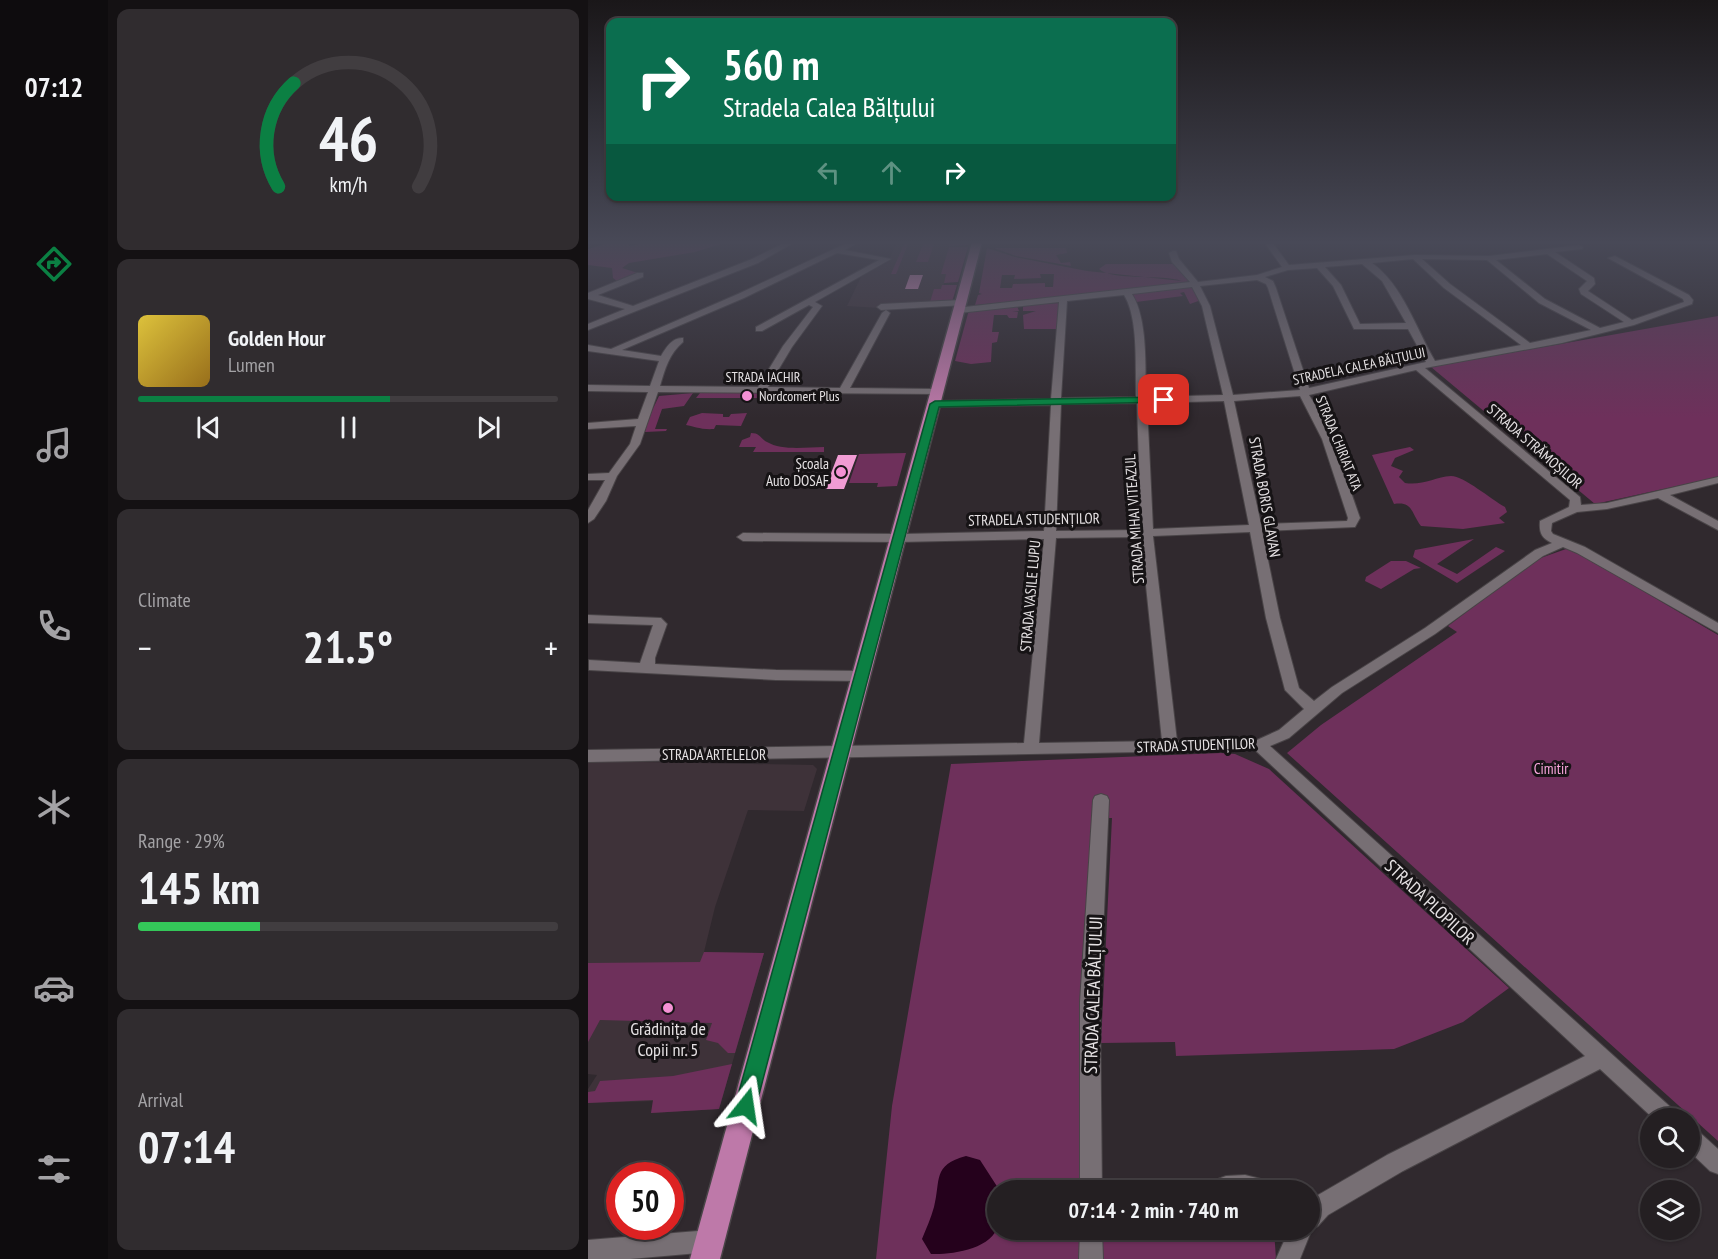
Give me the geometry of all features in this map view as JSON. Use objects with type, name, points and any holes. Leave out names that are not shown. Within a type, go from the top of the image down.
[{"type":"main road","points":[[708,1250],[961,301]]},
{"type":"street","points":[[605,301],[633,309]]},
{"type":"street","points":[[588,327],[654,301]]},
{"type":"street","points":[[615,350],[725,301]]},
{"type":"street","points":[[843,391],[884,310],[1050,301]]},
{"type":"street","name":"STRADA VASILE LUPU","points":[[1031,750],[1050,534],[1058,402],[1058,342],[1063,301]]},
{"type":"street","name":"STRADA MIHAI VITEAZUL","points":[[1132,301],[1139,340],[1147,533],[1170,746]]},
{"type":"street","name":"STRADA BORIS GLAVAN","points":[[1203,301],[1238,436],[1273,618],[1292,690],[1313,709]]},
{"type":"street","name":"STRADA CHIRIAT ATA","points":[[1276,301],[1305,395],[1328,445],[1354,518],[1351,524]]},
{"type":"street","points":[[1345,301],[1357,327],[1410,326]]},
{"type":"street","points":[[1396,301],[1432,364]]},
{"type":"street","points":[[1467,301],[1528,346]]},
{"type":"street","points":[[1542,301],[1599,331]]},
{"type":"street","points":[[1597,301],[1631,323]]},
{"type":"street","name":"STRADELA CALEA BĂLȚULUI","points":[[936,398],[1058,402],[1228,398],[1306,393],[1432,364],[1599,331],[1684,307],[1689,301]]},
{"type":"street","points":[[759,329],[809,302],[818,306],[788,346],[761,390]]},
{"type":"street","points":[[588,519],[612,476],[635,444],[664,359],[670,348],[680,340]]},
{"type":"street","points":[[588,348],[615,350],[664,359]]},
{"type":"street","name":"STRADA STRĂMOȘILOR","points":[[1419,368],[1569,490],[1576,499],[1575,509],[1550,517],[1544,525],[1549,537],[1581,550],[1718,629]]},
{"type":"street","name":"STRADA IACHIR","points":[[588,388],[843,391],[936,398]]},
{"type":"street","points":[[588,426],[642,422]]},
{"type":"street","points":[[588,477],[612,476]]},
{"type":"street","points":[[1575,509],[1607,506],[1718,480]]},
{"type":"street","points":[[1660,494],[1718,526]]},
{"type":"street","name":"STRADELA STUDENȚILOR","points":[[898,537],[1147,533],[1351,524]]},
{"type":"street","points":[[743,537],[898,537]]},
{"type":"street","name":"STRADA STUDENȚILOR","points":[[840,753],[1259,745],[1284,734],[1313,709],[1539,553],[1562,543]]},
{"type":"street","points":[[588,619],[656,621],[660,624],[660,631],[648,656],[647,663],[651,668]]},
{"type":"street","points":[[589,665],[776,675],[861,676]]},
{"type":"street","name":"STRADA PLOPILOR","points":[[1259,745],[1657,1108]]},
{"type":"street","name":"STRADA ARTELELOR","points":[[588,756],[840,753]]},
{"type":"street","name":"STRADA CALEA BĂLȚULUI","points":[[1091,1180],[1090,1002],[1101,800]]},
{"type":"street","points":[[1320,1206],[1395,1163],[1601,1058]]},
{"type":"street","points":[[1700,1147],[1718,1163]]},
{"type":"street","points":[[1091,1240],[1091,1259]]},
{"type":"street","points":[[1288,1259],[1297,1240]]},
{"type":"street","points":[[588,1251],[708,1250]]},
{"type":"shaded area","points":[[850,301],[939,301],[938,303],[880,308],[847,306]]},
{"type":"shaded area","points":[[588,761],[813,765],[817,769],[804,811],[748,810],[715,907],[704,952],[764,953],[719,1109],[651,1113],[655,1101],[588,1103],[588,1089],[597,1075],[588,1074]]},
{"type":"shaded area","points":[[966,1156],[980,1160],[993,1180],[987,1180],[988,1240],[960,1252],[931,1254],[922,1239],[934,1207],[940,1175],[948,1164]]},
{"type":"green space","points":[[930,301],[952,301],[952,302]]},
{"type":"green space","points":[[976,301],[1019,301],[975,305]]},
{"type":"green space","points":[[1060,303],[1058,329],[1024,329],[1023,315],[1036,311],[1023,311],[1023,305]]},
{"type":"green space","points":[[1017,306],[1019,311],[1012,312],[1018,312],[1017,318],[994,315],[992,332],[999,332],[997,342],[992,343],[991,362],[971,364],[955,361],[969,310]]},
{"type":"green space","points":[[1718,316],[1718,477],[1595,504],[1431,367]]},
{"type":"green space","points":[[693,393],[684,406],[662,409],[655,429],[667,429],[666,431],[645,432],[659,396]]},
{"type":"green space","points":[[700,393],[758,393],[763,395],[761,398],[696,398]]},
{"type":"green space","points":[[702,413],[723,414],[723,417],[729,417],[731,414],[747,413],[741,426],[716,425],[714,429],[709,429],[686,425],[690,417]]},
{"type":"green space","points":[[751,433],[780,447],[824,447],[824,452],[753,452],[756,447],[739,447],[742,440],[750,437]]},
{"type":"green space","points":[[1410,447],[1414,450],[1395,458],[1391,466],[1403,471],[1399,477],[1405,483],[1457,477],[1505,507],[1507,512],[1499,518],[1505,523],[1463,529],[1421,526],[1408,506],[1394,504],[1372,455]]},
{"type":"green space","points":[[906,453],[897,486],[877,487],[878,483],[849,483],[859,454]]},
{"type":"green space","points":[[1474,539],[1437,564],[1457,574],[1496,547],[1505,551],[1457,583],[1413,557],[1415,550]]},
{"type":"green space","name":"Cimitir","points":[[1566,549],[1575,551],[1718,635],[1718,1141],[1700,1125],[1700,1108],[1681,1108],[1287,753],[1321,725],[1457,632],[1448,626],[1535,560]]},
{"type":"green space","points":[[1391,561],[1406,561],[1421,568],[1414,569],[1381,589],[1365,581],[1366,577]]},
{"type":"green space","points":[[1235,754],[1269,769],[1509,988],[1463,1022],[1394,1049],[1176,1056],[1175,1042],[1101,1043],[1112,818],[1092,818],[1079,1180],[987,1180],[987,1240],[1275,1240],[1276,1259],[876,1259],[892,1106],[951,764]]},
{"type":"green space","points":[[704,952],[764,953],[735,1053],[728,1053],[718,1043],[706,1040],[712,1023],[600,1020],[588,1042],[588,963],[700,962]]},
{"type":"green space","points":[[732,1064],[719,1109],[651,1113],[653,1100],[588,1103],[588,1092],[595,1091],[600,1081],[673,1076]]},
{"type":"building","name":"Școala Auto DOSAF","points":[[838,455],[857,455],[844,489],[825,489]]},
{"type":"place","name":"Nordcomert Plus","points":[[747,396]]},
{"type":"place","name":"Școala Auto DOSAF","points":[[841,472]]},
{"type":"place","name":"Grădinița de Copii nr. 5","points":[[668,1008]]},
{"type":"route","points":[[746,1106],[935,404],[1164,400]]}]
